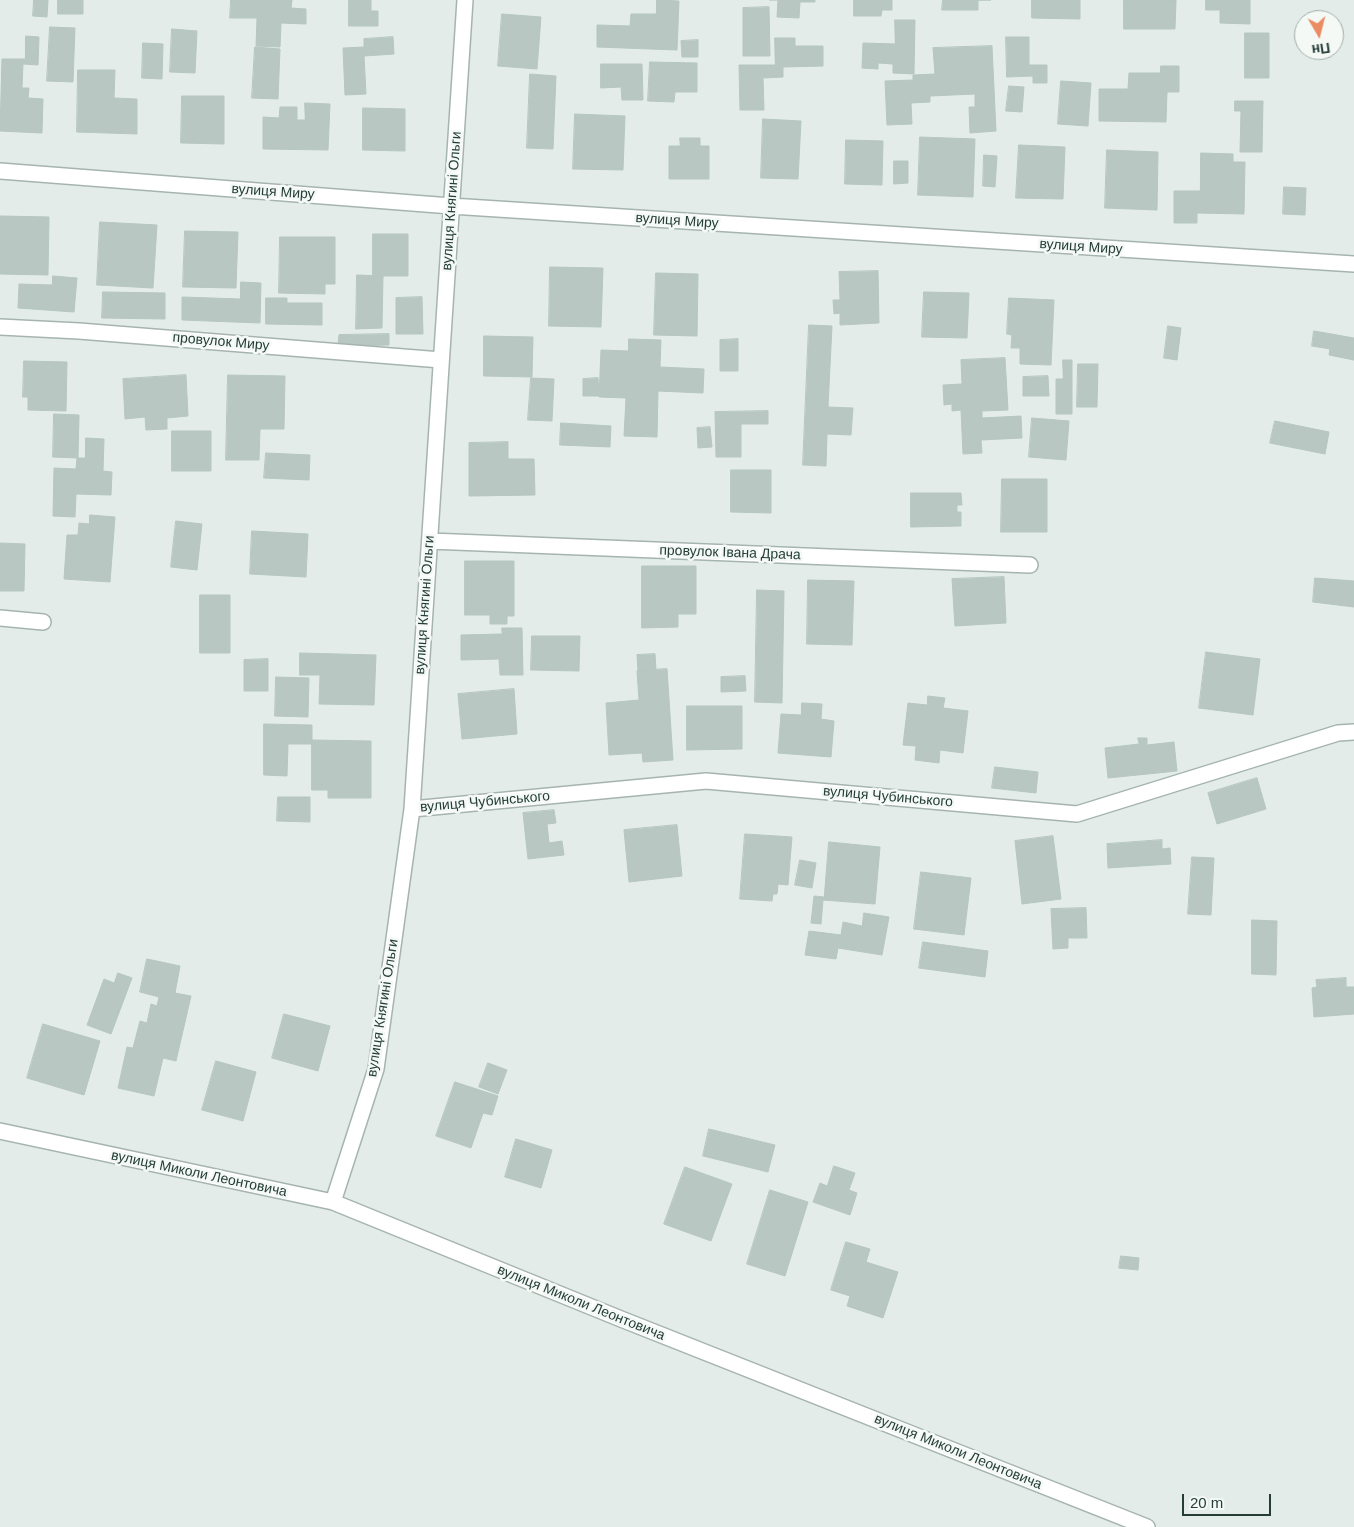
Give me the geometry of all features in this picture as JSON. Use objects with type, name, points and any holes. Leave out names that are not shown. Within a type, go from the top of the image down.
[{"type":"street","name":"вулиця Княгині Ольги","points":[[333,1202],[376,1069],[412,809],[465,0]]},
{"type":"street","name":"вулиця Миру","points":[[0,171],[452,206],[1354,264]]},
{"type":"street","name":"провулок Миру","points":[[0,327],[79,331],[441,360]]},
{"type":"street","name":"провулок Івана Драча","points":[[430,541],[1030,566]]},
{"type":"street","points":[[0,618],[43,622]]},
{"type":"street","name":"вулиця Чубинського","points":[[412,809],[706,781],[1077,814],[1338,733],[1354,732]]},
{"type":"street","name":"вулиця Миколи Леонтовича","points":[[0,1131],[333,1202],[621,1319],[1146,1527]]},
{"type":"building","points":[[34,0],[48,0],[47,17],[33,16]]},
{"type":"building","points":[[58,0],[83,0],[83,14],[58,14]]},
{"type":"building","points":[[231,0],[292,0],[291,8],[306,9],[306,24],[281,23],[280,47],[256,46],[257,18],[230,18]]},
{"type":"building","points":[[349,0],[371,0],[371,11],[378,11],[378,26],[349,26]]},
{"type":"building","points":[[657,0],[679,1],[677,50],[597,47],[597,25],[630,26],[631,14],[656,14]]},
{"type":"building","points":[[778,0],[815,0],[815,2],[800,2],[799,18],[777,17]]},
{"type":"building","points":[[854,0],[892,0],[892,10],[882,10],[881,16],[854,16]]},
{"type":"building","points":[[943,0],[978,0],[978,10],[942,10]]},
{"type":"building","points":[[1032,0],[1080,0],[1080,19],[1032,18]]},
{"type":"building","points":[[1124,0],[1176,0],[1175,29],[1124,29]]},
{"type":"building","points":[[1206,0],[1250,0],[1250,24],[1220,23],[1220,10],[1206,10]]},
{"type":"building","points":[[769,7],[770,56],[743,56],[743,8]]},
{"type":"building","points":[[502,14],[541,17],[537,69],[498,66]]},
{"type":"building","points":[[895,20],[915,20],[914,74],[893,73],[893,64],[878,63],[878,69],[862,68],[863,43],[895,44]]},
{"type":"building","points":[[50,27],[75,28],[73,82],[47,81]]},
{"type":"building","points":[[172,29],[197,31],[195,73],[170,72]]},
{"type":"building","points":[[1245,33],[1269,33],[1269,78],[1245,78]]},
{"type":"building","points":[[26,36],[39,37],[38,65],[23,64],[22,88],[29,88],[28,98],[43,99],[42,133],[0,131],[2,59],[25,59]]},
{"type":"building","points":[[393,37],[394,54],[364,56],[366,94],[345,95],[343,48],[364,47],[364,39]]},
{"type":"building","points":[[1006,37],[1029,37],[1029,65],[1047,65],[1047,83],[1033,83],[1033,76],[1007,77]]},
{"type":"building","points":[[775,38],[795,38],[795,46],[823,46],[823,66],[783,67],[783,77],[763,78],[764,110],[740,110],[739,65],[775,65]]},
{"type":"building","points":[[698,40],[698,57],[682,57],[681,41]]},
{"type":"building","points":[[143,43],[163,44],[162,79],[142,78]]},
{"type":"building","points":[[992,46],[996,131],[970,133],[969,107],[975,107],[975,94],[930,96],[930,102],[911,103],[912,124],[887,125],[885,81],[913,80],[913,75],[935,74],[933,48]]},
{"type":"building","points":[[255,47],[280,49],[278,99],[252,98]]},
{"type":"building","points":[[650,62],[697,63],[697,92],[675,92],[674,102],[648,101]]},
{"type":"building","points":[[601,64],[642,64],[643,100],[622,100],[621,87],[601,88]]},
{"type":"building","points":[[1161,66],[1179,66],[1179,92],[1167,92],[1166,122],[1099,121],[1099,89],[1128,89],[1129,73],[1160,73]]},
{"type":"building","points":[[78,70],[115,70],[114,98],[137,99],[137,134],[77,132]]},
{"type":"building","points":[[530,74],[556,76],[553,149],[527,148]]},
{"type":"building","points":[[1061,81],[1091,83],[1088,126],[1058,124]]},
{"type":"building","points":[[1009,86],[1024,87],[1022,112],[1006,111]]},
{"type":"building","points":[[182,96],[224,96],[224,144],[181,143]]},
{"type":"building","points":[[1235,101],[1263,101],[1262,152],[1240,152],[1241,111],[1235,111]]},
{"type":"building","points":[[305,103],[330,104],[328,150],[263,149],[263,117],[279,118],[280,107],[297,107],[297,120],[305,120]]},
{"type":"building","points":[[363,108],[405,109],[405,151],[363,150]]},
{"type":"building","points":[[575,114],[625,116],[623,170],[573,169]]},
{"type":"building","points":[[763,119],[801,121],[798,179],[761,178]]},
{"type":"building","points":[[920,137],[975,139],[973,197],[918,195]]},
{"type":"building","points":[[680,138],[700,138],[700,146],[709,146],[709,179],[669,179],[669,146],[680,146]]},
{"type":"building","points":[[846,140],[883,141],[882,185],[845,184]]},
{"type":"building","points":[[1019,145],[1065,147],[1063,199],[1016,198]]},
{"type":"building","points":[[1107,150],[1158,152],[1157,210],[1105,208]]},
{"type":"building","points":[[1201,153],[1233,154],[1233,162],[1245,162],[1244,214],[1197,213],[1197,223],[1174,223],[1174,191],[1200,191]]},
{"type":"building","points":[[984,155],[997,156],[995,187],[983,186]]},
{"type":"building","points":[[894,161],[908,161],[908,183],[894,184]]},
{"type":"building","points":[[1284,187],[1306,188],[1305,215],[1283,214]]},
{"type":"building","points":[[0,216],[49,217],[48,275],[0,274]]},
{"type":"building","points":[[100,222],[157,225],[153,288],[97,285]]},
{"type":"building","points":[[185,231],[238,232],[236,288],[183,287]]},
{"type":"building","points":[[373,234],[408,234],[408,276],[373,276]]},
{"type":"building","points":[[280,237],[335,237],[335,284],[325,284],[325,294],[279,293]]},
{"type":"building","points":[[550,267],[603,268],[601,327],[549,326]]},
{"type":"building","points":[[878,271],[879,323],[840,325],[840,313],[834,314],[833,300],[840,300],[839,272]]},
{"type":"building","points":[[656,273],[698,274],[697,336],[654,335]]},
{"type":"building","points":[[357,275],[383,276],[382,328],[356,329]]},
{"type":"building","points":[[53,276],[77,278],[74,312],[18,308],[19,284],[52,285]]},
{"type":"building","points":[[241,282],[261,283],[260,323],[182,320],[182,297],[240,299]]},
{"type":"building","points":[[103,292],[165,293],[165,319],[102,318]]},
{"type":"building","points":[[924,292],[969,293],[967,338],[922,337]]},
{"type":"building","points":[[422,297],[423,334],[396,334],[396,298]]},
{"type":"building","points":[[266,298],[287,298],[287,303],[322,303],[322,325],[266,324]]},
{"type":"building","points":[[1009,298],[1054,300],[1051,365],[1020,364],[1020,348],[1011,348],[1012,335],[1007,334]]},
{"type":"building","points":[[809,325],[832,326],[828,407],[853,408],[851,435],[827,434],[826,466],[803,465]]},
{"type":"building","points":[[1168,326],[1181,328],[1177,360],[1164,358]]},
{"type":"building","points":[[1314,331],[1354,338],[1354,360],[1329,355],[1330,349],[1312,346]]},
{"type":"building","points":[[389,334],[389,345],[338,346],[339,335]]},
{"type":"building","points":[[484,336],[533,337],[532,377],[484,376]]},
{"type":"building","points":[[629,339],[661,340],[660,367],[704,369],[703,393],[658,391],[657,437],[624,436],[626,398],[599,397],[601,350],[628,351]]},
{"type":"building","points":[[738,339],[738,371],[720,371],[720,340]]},
{"type":"building","points":[[1005,358],[1008,410],[982,411],[982,418],[1021,416],[1022,438],[981,440],[982,453],[963,454],[961,410],[952,411],[952,404],[944,405],[943,385],[962,384],[961,360]]},
{"type":"building","points":[[1063,360],[1072,360],[1072,414],[1056,414],[1056,379],[1063,379]]},
{"type":"building","points":[[24,361],[67,362],[66,411],[28,410],[28,397],[23,397]]},
{"type":"building","points":[[1078,364],[1098,364],[1097,407],[1077,407]]},
{"type":"building","points":[[186,375],[188,416],[167,418],[167,429],[146,430],[145,417],[125,419],[123,379]]},
{"type":"building","points":[[228,375],[285,376],[284,429],[260,429],[259,460],[226,460]]},
{"type":"building","points":[[1048,376],[1049,396],[1023,396],[1023,377]]},
{"type":"building","points":[[531,378],[554,379],[552,421],[528,420]]},
{"type":"building","points":[[598,378],[599,396],[583,396],[583,379]]},
{"type":"building","points":[[768,411],[768,424],[741,424],[741,457],[716,457],[715,412]]},
{"type":"building","points":[[54,414],[79,415],[78,458],[53,457]]},
{"type":"building","points":[[1032,418],[1069,421],[1066,460],[1029,457]]},
{"type":"building","points":[[1275,421],[1329,432],[1325,454],[1270,443]]},
{"type":"building","points":[[561,423],[611,426],[610,447],[560,445]]},
{"type":"building","points":[[710,427],[712,447],[698,448],[697,428]]},
{"type":"building","points":[[172,431],[211,431],[211,471],[172,471]]},
{"type":"building","points":[[86,438],[104,439],[103,471],[112,472],[111,495],[76,494],[75,517],[53,516],[54,468],[76,469],[77,458],[85,458]]},
{"type":"building","points":[[508,442],[508,459],[534,459],[535,495],[469,496],[469,443]]},
{"type":"building","points":[[266,453],[310,455],[309,480],[264,478]]},
{"type":"building","points":[[731,470],[771,470],[771,513],[731,512]]},
{"type":"building","points":[[1002,479],[1047,479],[1047,532],[1001,532]]},
{"type":"building","points":[[911,493],[961,493],[962,505],[957,505],[957,512],[961,512],[961,526],[911,527]]},
{"type":"building","points":[[90,515],[115,517],[110,582],[64,579],[67,535],[78,535],[79,523],[89,524]]},
{"type":"building","points":[[176,521],[202,524],[197,570],[171,567]]},
{"type":"building","points":[[252,531],[308,534],[306,577],[250,574]]},
{"type":"building","points":[[0,543],[25,544],[24,591],[0,591]]},
{"type":"building","points":[[465,561],[514,561],[514,616],[507,616],[507,624],[490,624],[490,615],[465,615]]},
{"type":"building","points":[[642,566],[696,566],[696,614],[678,614],[678,627],[642,628]]},
{"type":"building","points":[[1004,577],[1006,623],[955,626],[952,579]]},
{"type":"building","points":[[1315,578],[1354,581],[1354,607],[1313,602]]},
{"type":"building","points":[[808,580],[854,581],[852,645],[807,644]]},
{"type":"building","points":[[757,590],[784,591],[782,703],[755,702]]},
{"type":"building","points":[[200,595],[230,595],[230,653],[200,653]]},
{"type":"building","points":[[502,628],[522,628],[523,675],[500,675],[499,659],[461,660],[461,635],[502,634]]},
{"type":"building","points":[[532,636],[580,636],[579,671],[531,670]]},
{"type":"building","points":[[1206,652],[1260,659],[1253,715],[1199,708]]},
{"type":"building","points":[[300,653],[376,655],[374,705],[319,704],[320,675],[300,675]]},
{"type":"building","points":[[655,654],[656,670],[638,671],[637,655]]},
{"type":"building","points":[[268,659],[268,691],[244,691],[244,660]]},
{"type":"building","points":[[667,669],[673,760],[643,762],[642,753],[609,755],[606,703],[639,700],[637,671]]},
{"type":"building","points":[[745,676],[746,691],[721,692],[721,677]]},
{"type":"building","points":[[276,677],[309,678],[308,717],[275,716]]},
{"type":"building","points":[[514,689],[517,734],[462,739],[458,694]]},
{"type":"building","points":[[928,696],[945,698],[943,708],[968,711],[963,753],[940,750],[939,763],[915,760],[916,746],[903,745],[908,703],[927,705]]},
{"type":"building","points":[[802,703],[822,704],[821,719],[834,721],[831,757],[778,753],[781,714],[801,715]]},
{"type":"building","points":[[687,706],[742,706],[742,749],[687,750]]},
{"type":"building","points":[[264,724],[312,725],[312,744],[288,744],[287,776],[264,775]]},
{"type":"building","points":[[1138,738],[1147,738],[1147,745],[1174,742],[1177,771],[1108,778],[1105,748],[1139,744]]},
{"type":"building","points":[[312,740],[371,741],[371,798],[328,798],[328,790],[312,790]]},
{"type":"building","points":[[995,767],[1038,772],[1036,793],[992,788]]},
{"type":"building","points":[[1257,778],[1266,809],[1217,824],[1208,793]]},
{"type":"building","points":[[278,797],[310,797],[310,822],[277,821]]},
{"type":"building","points":[[554,810],[556,823],[547,824],[549,843],[562,841],[564,855],[528,859],[523,813]]},
{"type":"building","points":[[677,825],[682,876],[629,882],[624,830]]},
{"type":"building","points":[[745,834],[792,837],[788,885],[778,884],[777,894],[773,894],[772,901],[740,899]]},
{"type":"building","points":[[1053,836],[1061,899],[1022,904],[1015,841]]},
{"type":"building","points":[[1162,840],[1162,849],[1170,848],[1171,864],[1108,868],[1107,844]]},
{"type":"building","points":[[829,842],[880,847],[875,904],[823,900],[821,924],[811,923],[814,896],[824,897]]},
{"type":"building","points":[[1192,857],[1214,858],[1211,915],[1188,914]]},
{"type":"building","points":[[800,860],[816,863],[812,888],[795,885]]},
{"type":"building","points":[[921,872],[971,878],[964,935],[914,929]]},
{"type":"building","points":[[1086,908],[1087,938],[1068,938],[1068,948],[1053,949],[1051,909]]},
{"type":"building","points":[[864,913],[889,917],[882,955],[838,948],[836,959],[805,955],[809,931],[841,935],[843,922],[862,926]]},
{"type":"building","points":[[1252,920],[1277,921],[1276,975],[1252,974]]},
{"type":"building","points":[[923,942],[988,951],[985,977],[919,968]]},
{"type":"building","points":[[147,959],[180,966],[175,993],[191,996],[176,1061],[163,1058],[154,1096],[118,1088],[127,1047],[133,1048],[140,1021],[147,1023],[151,1004],[157,1006],[159,997],[140,992]]},
{"type":"building","points":[[118,973],[132,978],[111,1034],[87,1025],[104,979],[114,983]]},
{"type":"building","points":[[1346,978],[1346,987],[1354,987],[1354,1014],[1314,1017],[1312,988],[1317,987],[1316,980]]},
{"type":"building","points":[[284,1014],[330,1026],[318,1071],[272,1058]]},
{"type":"building","points":[[43,1024],[100,1041],[84,1095],[27,1078]]},
{"type":"building","points":[[216,1061],[256,1072],[243,1121],[202,1110]]},
{"type":"building","points":[[488,1063],[507,1070],[498,1094],[479,1087]]},
{"type":"building","points":[[455,1082],[498,1096],[492,1115],[483,1113],[471,1148],[436,1136]]},
{"type":"building","points":[[709,1129],[775,1145],[768,1172],[703,1156]]},
{"type":"building","points":[[516,1139],[552,1150],[541,1188],[505,1177]]},
{"type":"building","points":[[834,1166],[855,1173],[849,1190],[857,1193],[850,1215],[813,1202],[820,1183],[827,1186]]},
{"type":"building","points":[[685,1167],[732,1184],[711,1241],[664,1224]]},
{"type":"building","points":[[770,1190],[808,1202],[785,1276],[747,1264]]},
{"type":"building","points":[[846,1242],[870,1249],[866,1262],[898,1272],[883,1318],[847,1306],[850,1296],[831,1290]]},
{"type":"building","points":[[1121,1256],[1139,1258],[1138,1270],[1119,1268]]}]
